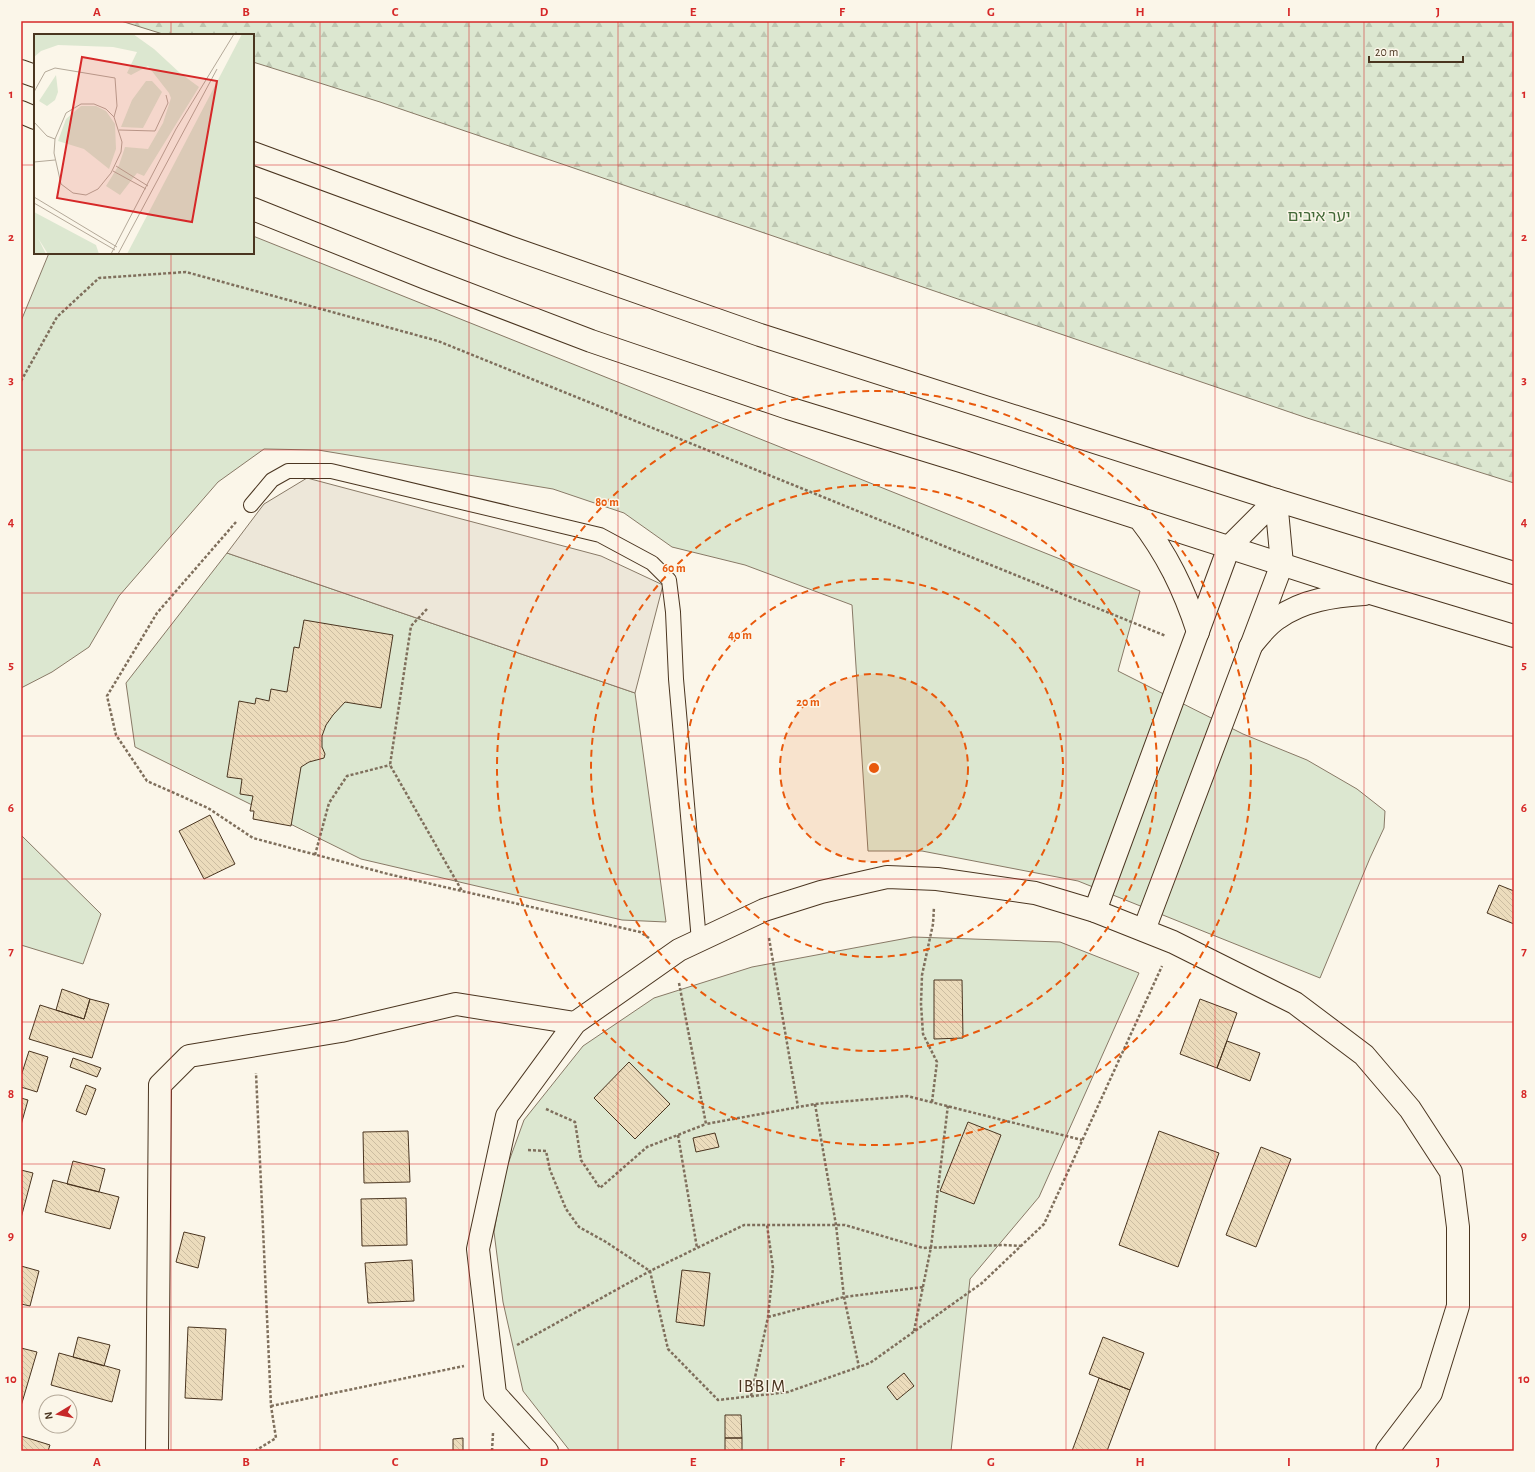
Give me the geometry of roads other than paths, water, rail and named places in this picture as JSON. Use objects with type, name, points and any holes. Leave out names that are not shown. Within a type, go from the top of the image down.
[{"type":"main road","points":[[21,71],[34,76]]},
{"type":"main road","points":[[21,112],[34,118]]},
{"type":"main road","points":[[254,153],[509,247],[760,335],[1276,500],[1514,573]]},
{"type":"main road","points":[[254,208],[426,278],[591,341],[788,408],[1139,518],[1374,594],[1514,636]]},
{"type":"main road","points":[[1096,910],[1229,547],[1276,500]]},
{"type":"main road","points":[[1144,930],[1282,564],[1276,500]]},
{"type":"main road","points":[[1139,518],[1153,536],[1167,559],[1184,592],[1195,639]]},
{"type":"main road","points":[[1250,647],[1277,618],[1296,608],[1319,600],[1337,596],[1374,594]]},
{"type":"main road","points":[[547,1451],[495,1394],[478,1250],[507,1116],[575,1023],[679,950],[764,910],[821,892],[887,877],[937,879],[1035,893],[1096,910],[1173,942],[1295,1003],[1364,1055],[1410,1109],[1450,1172],[1458,1227],[1458,1306],[1431,1393],[1387,1451]]},
{"type":"main road","points":[[157,1451],[160,1085],[189,1056],[341,1031],[456,1004],[575,1023]]},
{"type":"lane","points":[[251,505],[272,480],[288,471],[331,471],[600,535],[652,563],[669,580],[673,612],[676,679],[699,941]]},
{"type":"district","name":"IBBIM","points":[[762,1387]]},
{"type":"park label","name":"יער איבים","points":[[1319,216]]}]
